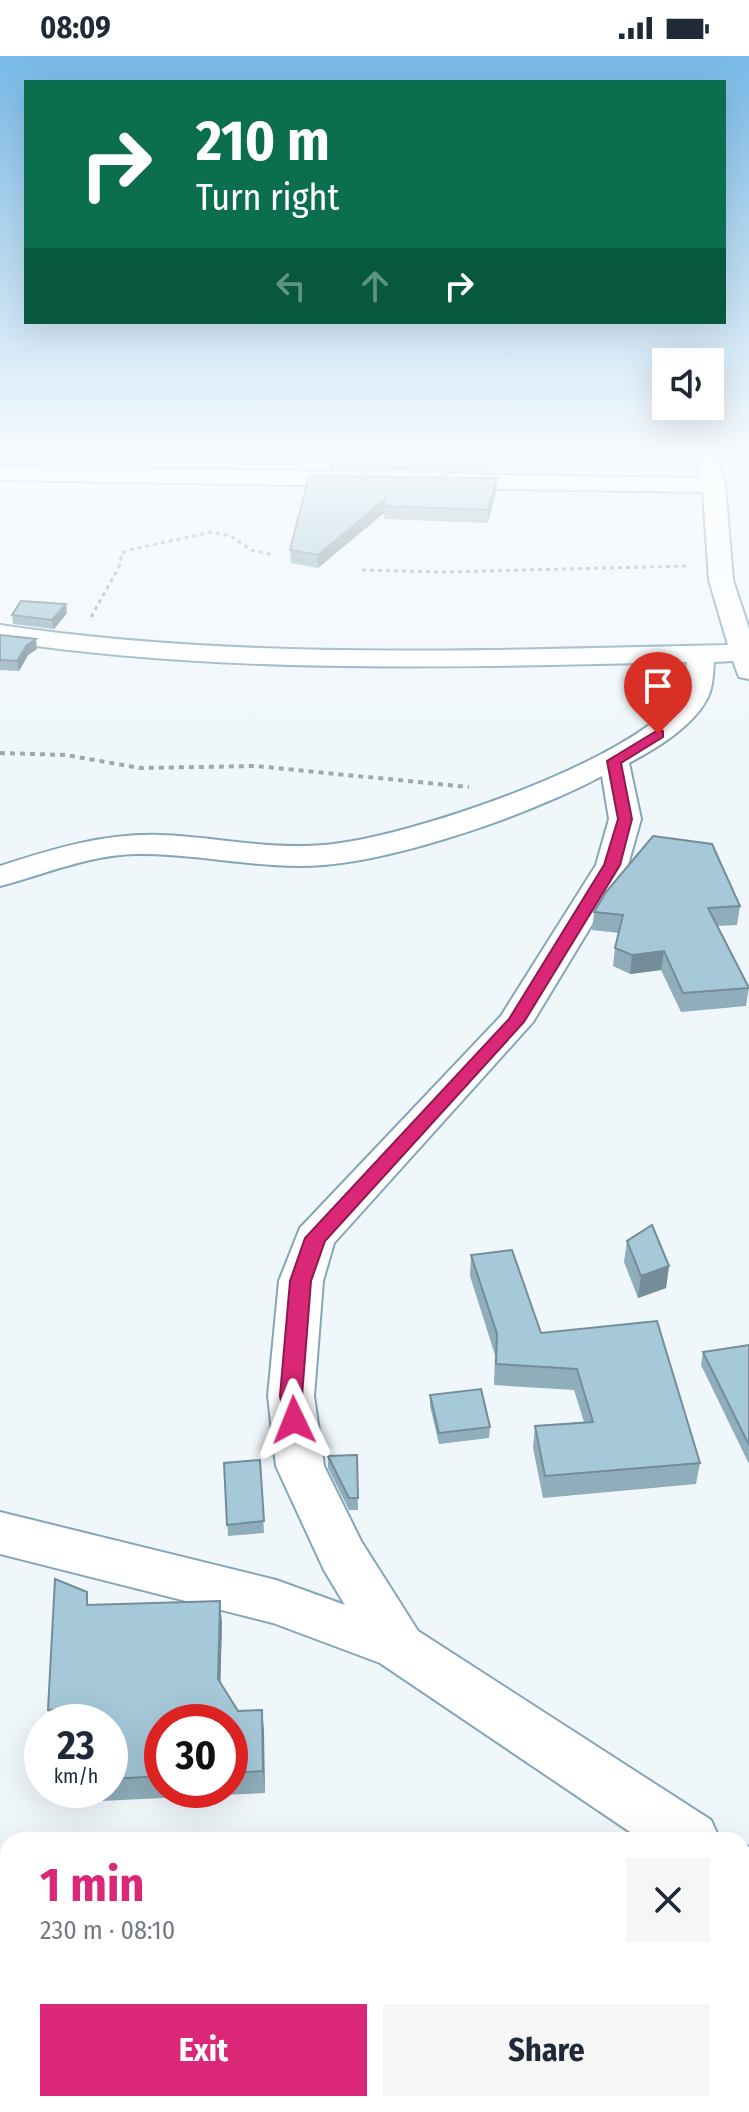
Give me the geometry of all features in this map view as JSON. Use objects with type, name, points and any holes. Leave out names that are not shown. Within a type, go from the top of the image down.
[{"type":"street","points":[[0,633],[72,644],[178,652],[440,659],[701,656],[748,659],[721,580],[719,549]]},
{"type":"street","points":[[0,876],[106,847],[142,845],[321,855],[354,852],[434,831],[614,761],[671,725],[695,697],[701,656]]},
{"type":"street","points":[[399,1647],[342,1555],[300,1466],[291,1396],[301,1281],[315,1238],[515,1022],[612,865],[625,819],[614,761]]},
{"type":"street","points":[[0,1533],[276,1602],[399,1647],[679,1832]]},
{"type":"path","points":[[72,644],[119,567],[122,553],[135,549]]},
{"type":"path","points":[[247,549],[274,555]]},
{"type":"path","points":[[362,570],[463,572],[652,565]]},
{"type":"path","points":[[0,753],[66,755],[140,768],[255,766],[533,793]]},
{"type":"building","points":[[290,549],[325,549],[318,555]]},
{"type":"building","points":[[21,601],[66,604],[52,620],[12,615]]},
{"type":"building","points":[[0,635],[36,639],[27,645],[17,661],[0,660]]},
{"type":"building","points":[[653,836],[712,844],[740,906],[708,908],[749,988],[683,993],[664,951],[632,955],[615,948],[623,915],[594,912],[606,892]]},
{"type":"building","points":[[652,1225],[669,1266],[641,1276],[627,1241]]},
{"type":"building","points":[[512,1250],[541,1333],[657,1321],[700,1463],[545,1476],[535,1426],[593,1422],[577,1369],[496,1364],[497,1334],[471,1255]]},
{"type":"building","points":[[749,1345],[749,1445],[703,1352]]},
{"type":"building","points":[[481,1389],[490,1427],[439,1433],[430,1395]]},
{"type":"building","points":[[357,1455],[358,1498],[349,1498],[328,1456]]},
{"type":"building","points":[[260,1460],[264,1521],[227,1525],[224,1463]]},
{"type":"building","points":[[55,1579],[87,1592],[87,1605],[220,1601],[218,1679],[234,1704],[144,1704],[144,1777],[128,1778],[128,1704],[48,1704]]},
{"type":"building","points":[[262,1710],[263,1771],[248,1772],[248,1711]]},
{"type":"route","points":[[294,1420],[291,1396],[301,1281],[315,1238],[515,1022],[612,865],[621,842],[625,819],[614,761],[658,734]]}]
